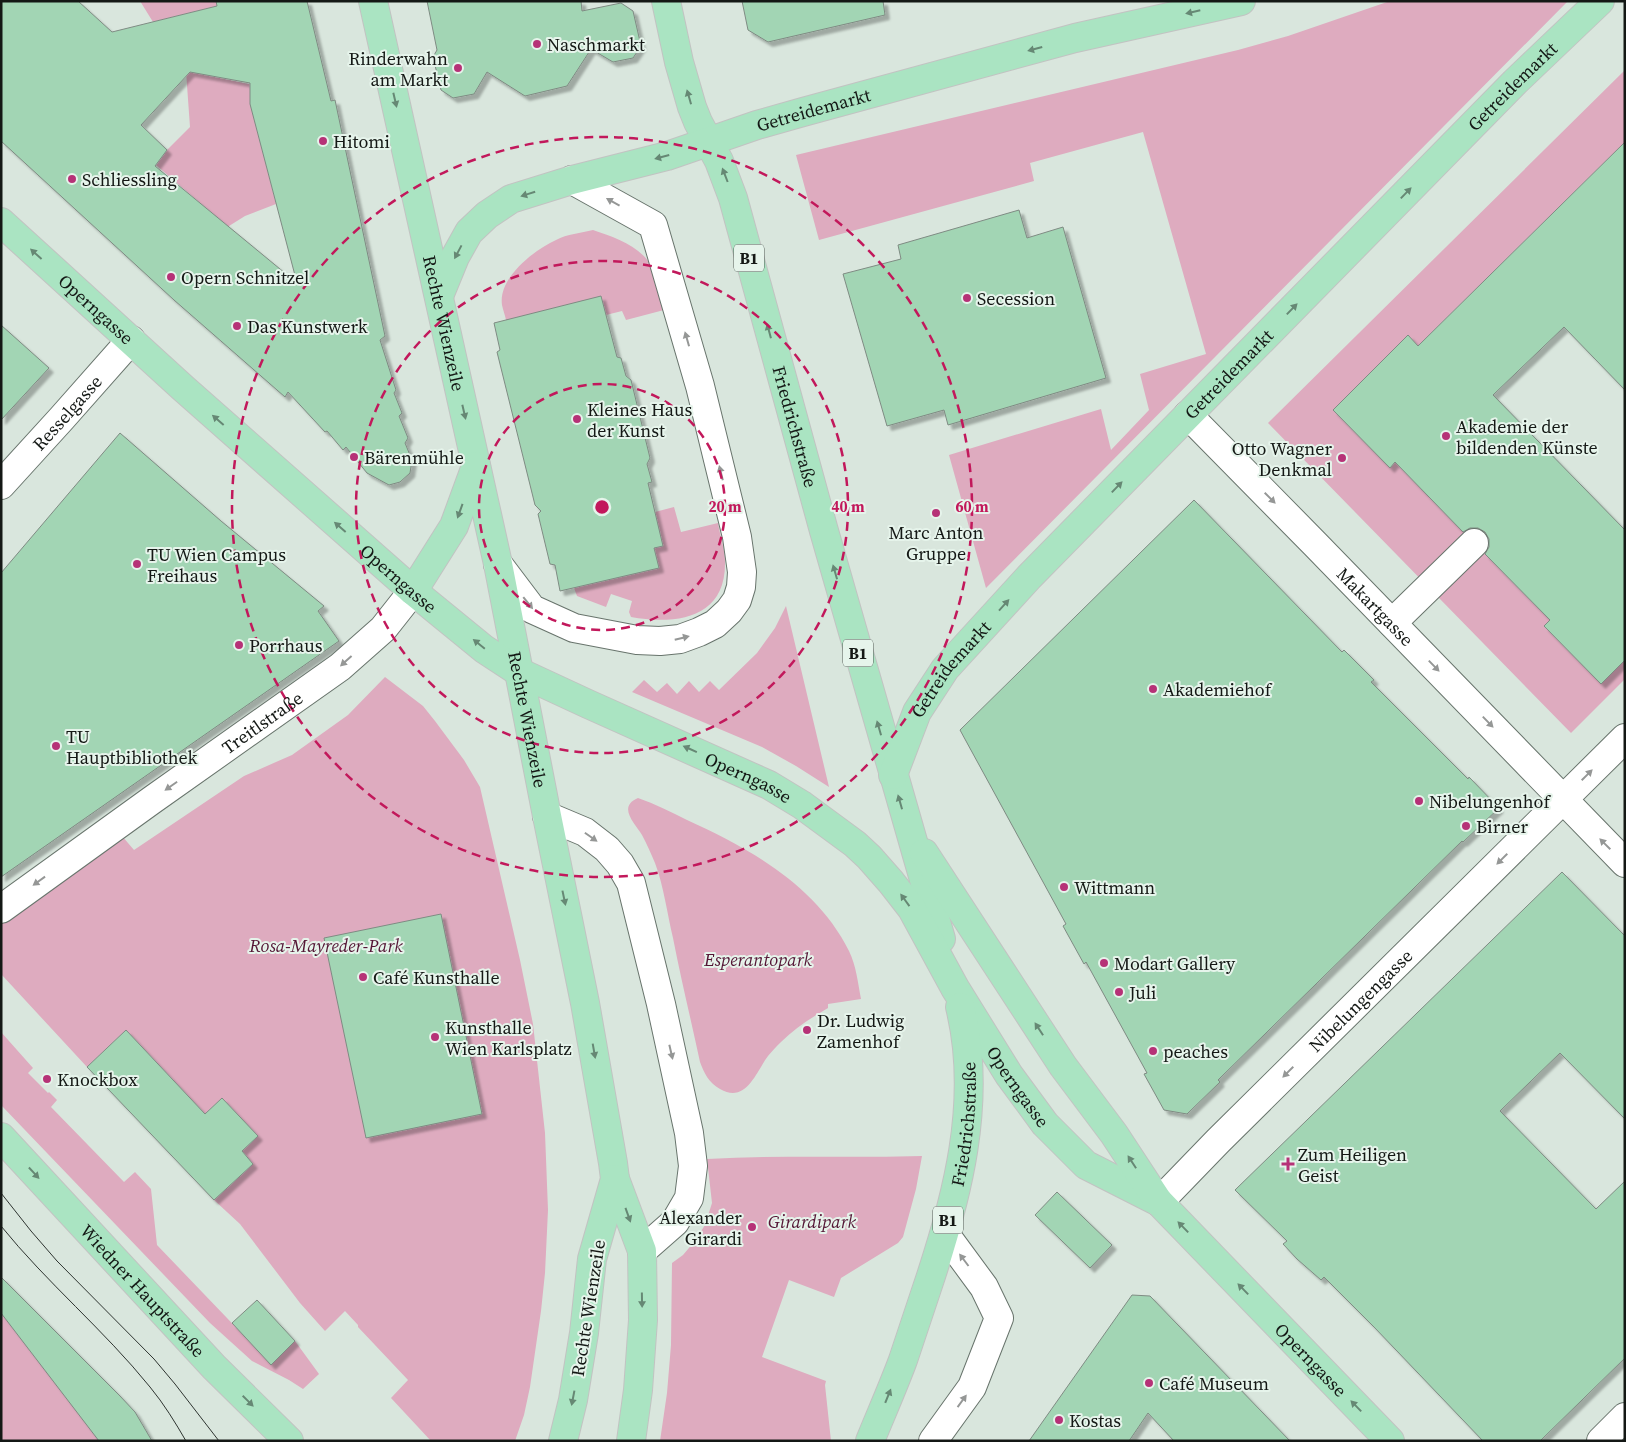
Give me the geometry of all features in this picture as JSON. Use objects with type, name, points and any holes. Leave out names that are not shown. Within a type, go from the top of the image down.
[{"type":"main road","name":"Rechte Wienzeile","points":[[374,1],[498,564],[585,1003],[615,1179],[592,1259],[584,1333],[573,1400],[563,1441]]},
{"type":"main road","name":"B1","points":[[666,1],[679,62],[692,107],[708,141]]},
{"type":"main road","name":"Getreidemarkt","points":[[439,296],[455,257],[469,232],[487,215],[511,199],[572,180],[667,156],[757,125],[1075,38],[1241,1]]},
{"type":"main road","name":"Getreidemarkt","points":[[893,775],[917,712],[945,669],[1030,577],[1188,415],[1508,89],[1600,1]]},
{"type":"main road","name":"Friedrichstraße","points":[[708,141],[719,161],[733,198],[824,530],[966,1032],[969,1098],[955,1196],[945,1234],[902,1361],[870,1441]]},
{"type":"main road","name":"Operngasse","points":[[1,222],[183,388],[413,591],[484,648],[519,672],[769,785],[830,824],[869,857],[912,910],[955,988],[1009,1075],[1045,1124],[1086,1165],[1159,1202],[1390,1441]]},
{"type":"main road","points":[[413,591],[454,526],[476,466]]},
{"type":"main road","name":"Friedrichstraße","points":[[908,829],[1064,1066],[1114,1134],[1159,1202]]},
{"type":"main road","name":"Wiedner Hauptstraße","points":[[1,1137],[214,1367],[289,1441]]},
{"type":"main road","points":[[615,1179],[642,1251],[643,1320],[638,1390],[631,1441]]},
{"type":"street","points":[[498,564],[532,609],[574,628],[637,640],[680,640],[700,632],[715,624],[729,612],[737,600],[741,587],[742,572],[737,537],[700,386],[653,225],[572,180]]},
{"type":"street","name":"Resselgasse","points":[[1,485],[131,340]]},
{"type":"street","name":"Makartgasse","points":[[1188,415],[1625,863]]},
{"type":"street","points":[[1392,623],[1474,543]]},
{"type":"street","name":"Treitlstraße","points":[[1,909],[340,667],[383,629],[413,591]]},
{"type":"street","name":"Nibelungengasse","points":[[1159,1202],[1205,1154],[1625,738]]},
{"type":"street","points":[[547,816],[585,832],[607,849],[620,864],[631,883],[661,1004],[687,1124],[693,1166],[689,1198],[675,1222],[642,1251]]},
{"type":"street","points":[[933,1441],[972,1387],[999,1318],[984,1287],[945,1234]]},
{"type":"street","points":[[1600,1441],[1625,1417]]},
{"type":"green space","points":[[140,1],[216,1],[217,6],[153,22]]},
{"type":"green space","points":[[1390,1],[1568,1],[986,588],[949,455],[1101,409],[1111,450],[1149,410],[1140,374],[1206,354],[1143,132],[1030,163],[1034,181],[819,240],[796,155],[1238,50],[1288,36]]},
{"type":"green space","points":[[1625,70],[1625,142],[1418,346],[1408,336],[1333,410],[1390,467],[1395,462],[1550,620],[1544,626],[1601,683],[1625,660],[1625,679],[1571,733],[1268,423]]},
{"type":"green space","points":[[186,71],[331,101],[254,117],[276,204],[245,216],[221,231],[214,215],[156,165],[167,150],[190,127]]},
{"type":"green space","points":[[593,230],[627,244],[648,261],[657,278],[664,310],[626,320],[622,311],[606,315],[506,320],[502,305],[502,295],[506,285],[519,266],[538,251],[560,238]]},
{"type":"green space","points":[[674,507],[681,532],[718,523],[725,557],[723,581],[717,596],[707,607],[695,614],[680,618],[648,619],[631,617],[629,612],[632,601],[611,594],[606,607],[577,596],[574,588],[658,568],[654,548],[662,546],[655,512]]},
{"type":"green space","points":[[786,606],[829,787],[762,747],[632,692],[644,680],[657,692],[667,683],[677,694],[689,681],[699,692],[710,681],[719,690],[757,653],[775,628]]},
{"type":"green space","name":"Rosa-Mayreder-Park","points":[[385,677],[423,706],[464,760],[480,787],[533,1024],[545,1133],[548,1210],[541,1311],[530,1387],[524,1415],[515,1441],[431,1441],[391,1398],[408,1380],[345,1311],[325,1331],[300,1303],[240,1224],[214,1200],[253,1164],[242,1151],[258,1136],[222,1098],[205,1114],[126,1030],[87,1067],[1,974],[1,924],[52,883],[122,836],[134,850],[244,776],[292,755],[348,715]]},
{"type":"green space","name":"Esperantopark","points":[[638,798],[734,843],[800,888],[819,907],[835,928],[849,951],[853,962],[861,999],[828,1004],[828,1008],[803,1024],[781,1042],[768,1056],[749,1084],[737,1092],[729,1093],[716,1087],[707,1077],[700,1062],[661,881],[647,845],[628,810],[632,802]]},
{"type":"green space","points":[[1,1032],[33,1068],[28,1073],[57,1100],[51,1107],[124,1182],[135,1172],[151,1189],[157,1245],[271,1364],[295,1341],[319,1374],[303,1389],[252,1361],[210,1323],[1,1105]]},
{"type":"green space","name":"Girardipark","points":[[922,1156],[916,1189],[903,1237],[898,1243],[841,1278],[834,1297],[789,1280],[762,1357],[826,1381],[831,1441],[660,1441],[671,1345],[672,1263],[683,1255],[705,1225],[712,1203],[707,1159]]},
{"type":"green space","points":[[1,1313],[100,1441],[1,1441]]},
{"type":"building","points":[[1,1],[78,1],[112,32],[217,6],[216,1],[307,1],[331,101],[335,100],[385,336],[380,340],[396,390],[394,393],[402,413],[399,416],[408,438],[405,443],[412,460],[410,473],[400,482],[389,485],[367,473],[346,447],[343,450],[288,392],[285,397],[174,300],[1,141]],"holes":[[[190,72],[250,83],[250,104],[297,283],[155,166],[167,150],[141,125]]]},
{"type":"building","name":"Naschmarkt","points":[[427,1],[581,1],[582,11],[621,3],[633,11],[641,46],[633,58],[613,62],[591,49],[567,86],[525,96],[487,72],[474,94],[453,98],[441,90],[433,57],[437,50]]},
{"type":"building","points":[[742,1],[883,1],[885,15],[768,42],[748,30]]},
{"type":"building","name":"Akademie der bildenden Künste","points":[[1625,142],[1625,390],[1564,327],[1493,395],[1625,530],[1625,660],[1601,684],[1544,626],[1550,620],[1485,554],[1489,547],[1489,539],[1485,532],[1478,528],[1470,528],[1463,532],[1395,462],[1390,468],[1333,410],[1408,335],[1418,346]]},
{"type":"building","name":"Secession","points":[[1019,210],[1027,238],[1063,227],[1106,378],[948,425],[944,410],[887,426],[843,274],[901,259],[898,245]]},
{"type":"building","name":"Kleines Haus der Kunst","points":[[601,296],[617,357],[621,358],[626,376],[631,380],[650,458],[647,464],[652,482],[648,483],[663,546],[654,548],[659,568],[560,591],[555,565],[550,564],[538,514],[541,511],[535,505],[497,352],[500,350],[494,323]]},
{"type":"building","points":[[1,325],[49,368],[1,420]]},
{"type":"building","name":"TU Wien Campus Freihaus","points":[[120,433],[221,521],[324,606],[318,611],[339,641],[1,877],[1,573]]},
{"type":"building","points":[[1194,500],[1342,652],[1344,650],[1374,680],[1371,682],[1499,808],[1462,841],[1218,1080],[1220,1082],[1187,1114],[1164,1110],[1144,1074],[1147,1073],[1086,962],[1084,964],[1063,926],[1066,924],[960,730]]},
{"type":"building","points":[[1562,872],[1625,936],[1625,1119],[1560,1053],[1500,1111],[1596,1209],[1625,1181],[1625,1358],[1540,1441],[1483,1441],[1324,1277],[1321,1280],[1297,1259],[1283,1244],[1287,1241],[1235,1190]]},
{"type":"building","points":[[441,914],[482,1114],[366,1138],[324,938]]},
{"type":"building","points":[[126,1030],[205,1114],[222,1098],[258,1136],[242,1151],[253,1164],[214,1200],[87,1067]]},
{"type":"building","points":[[1057,1192],[1112,1245],[1090,1268],[1035,1215]]},
{"type":"building","points":[[1,1277],[135,1412],[152,1441],[99,1441],[1,1313]]},
{"type":"building","points":[[1132,1295],[1150,1296],[1290,1441],[1174,1441],[1148,1413],[1129,1441],[1029,1441]]},
{"type":"building","points":[[257,1300],[295,1341],[271,1365],[232,1323]]},
{"type":"tram line","points":[[1,1193],[57,1261],[154,1359],[219,1441]]},
{"type":"tram line","points":[[1,1226],[37,1267],[132,1366],[160,1400],[186,1441]]},
{"type":"place","name":"Naschmarkt","points":[[537,44]]},
{"type":"place","name":"Rinderwahn am Markt","points":[[458,68]]},
{"type":"place","name":"Hitomi","points":[[323,141]]},
{"type":"place","name":"Schliessling","points":[[72,179]]},
{"type":"place","name":"Opern Schnitzel","points":[[171,277]]},
{"type":"place","name":"Secession","points":[[967,298]]},
{"type":"place","name":"Das Kunstwerk","points":[[237,326]]},
{"type":"place","name":"Kleines Haus der Kunst","points":[[577,419]]},
{"type":"place","name":"Akademie der bildenden Künste","points":[[1446,436]]},
{"type":"place","name":"Bärenmühle","points":[[354,457]]},
{"type":"place","name":"Otto Wagner Denkmal","points":[[1342,458]]},
{"type":"place","name":"Marc Anton Gruppe","points":[[936,513]]},
{"type":"place","name":"TU Wien Campus Freihaus","points":[[137,564]]},
{"type":"place","name":"Porrhaus","points":[[239,645]]},
{"type":"place","name":"Akademiehof","points":[[1153,689]]},
{"type":"place","name":"TU Hauptbibliothek","points":[[56,746]]},
{"type":"place","name":"Nibelungenhof","points":[[1419,801]]},
{"type":"place","name":"Birner","points":[[1466,826]]},
{"type":"place","name":"Wittmann","points":[[1064,887]]},
{"type":"place","name":"Modart Gallery","points":[[1104,963]]},
{"type":"place","name":"Café Kunsthalle","points":[[363,977]]},
{"type":"place","name":"Juli","points":[[1119,992]]},
{"type":"place","name":"Dr. Ludwig Zamenhof","points":[[807,1030]]},
{"type":"place","name":"Kunsthalle Wien Karlsplatz","points":[[435,1037]]},
{"type":"place","name":"peaches","points":[[1153,1051]]},
{"type":"place","name":"Knockbox","points":[[47,1079]]},
{"type":"place","name":"Zum Heiligen Geist","points":[[1288,1164]]},
{"type":"place","name":"Alexander Girardi","points":[[752,1227]]},
{"type":"place","name":"Café Museum","points":[[1149,1383]]},
{"type":"place","name":"Kostas","points":[[1059,1420]]}]
